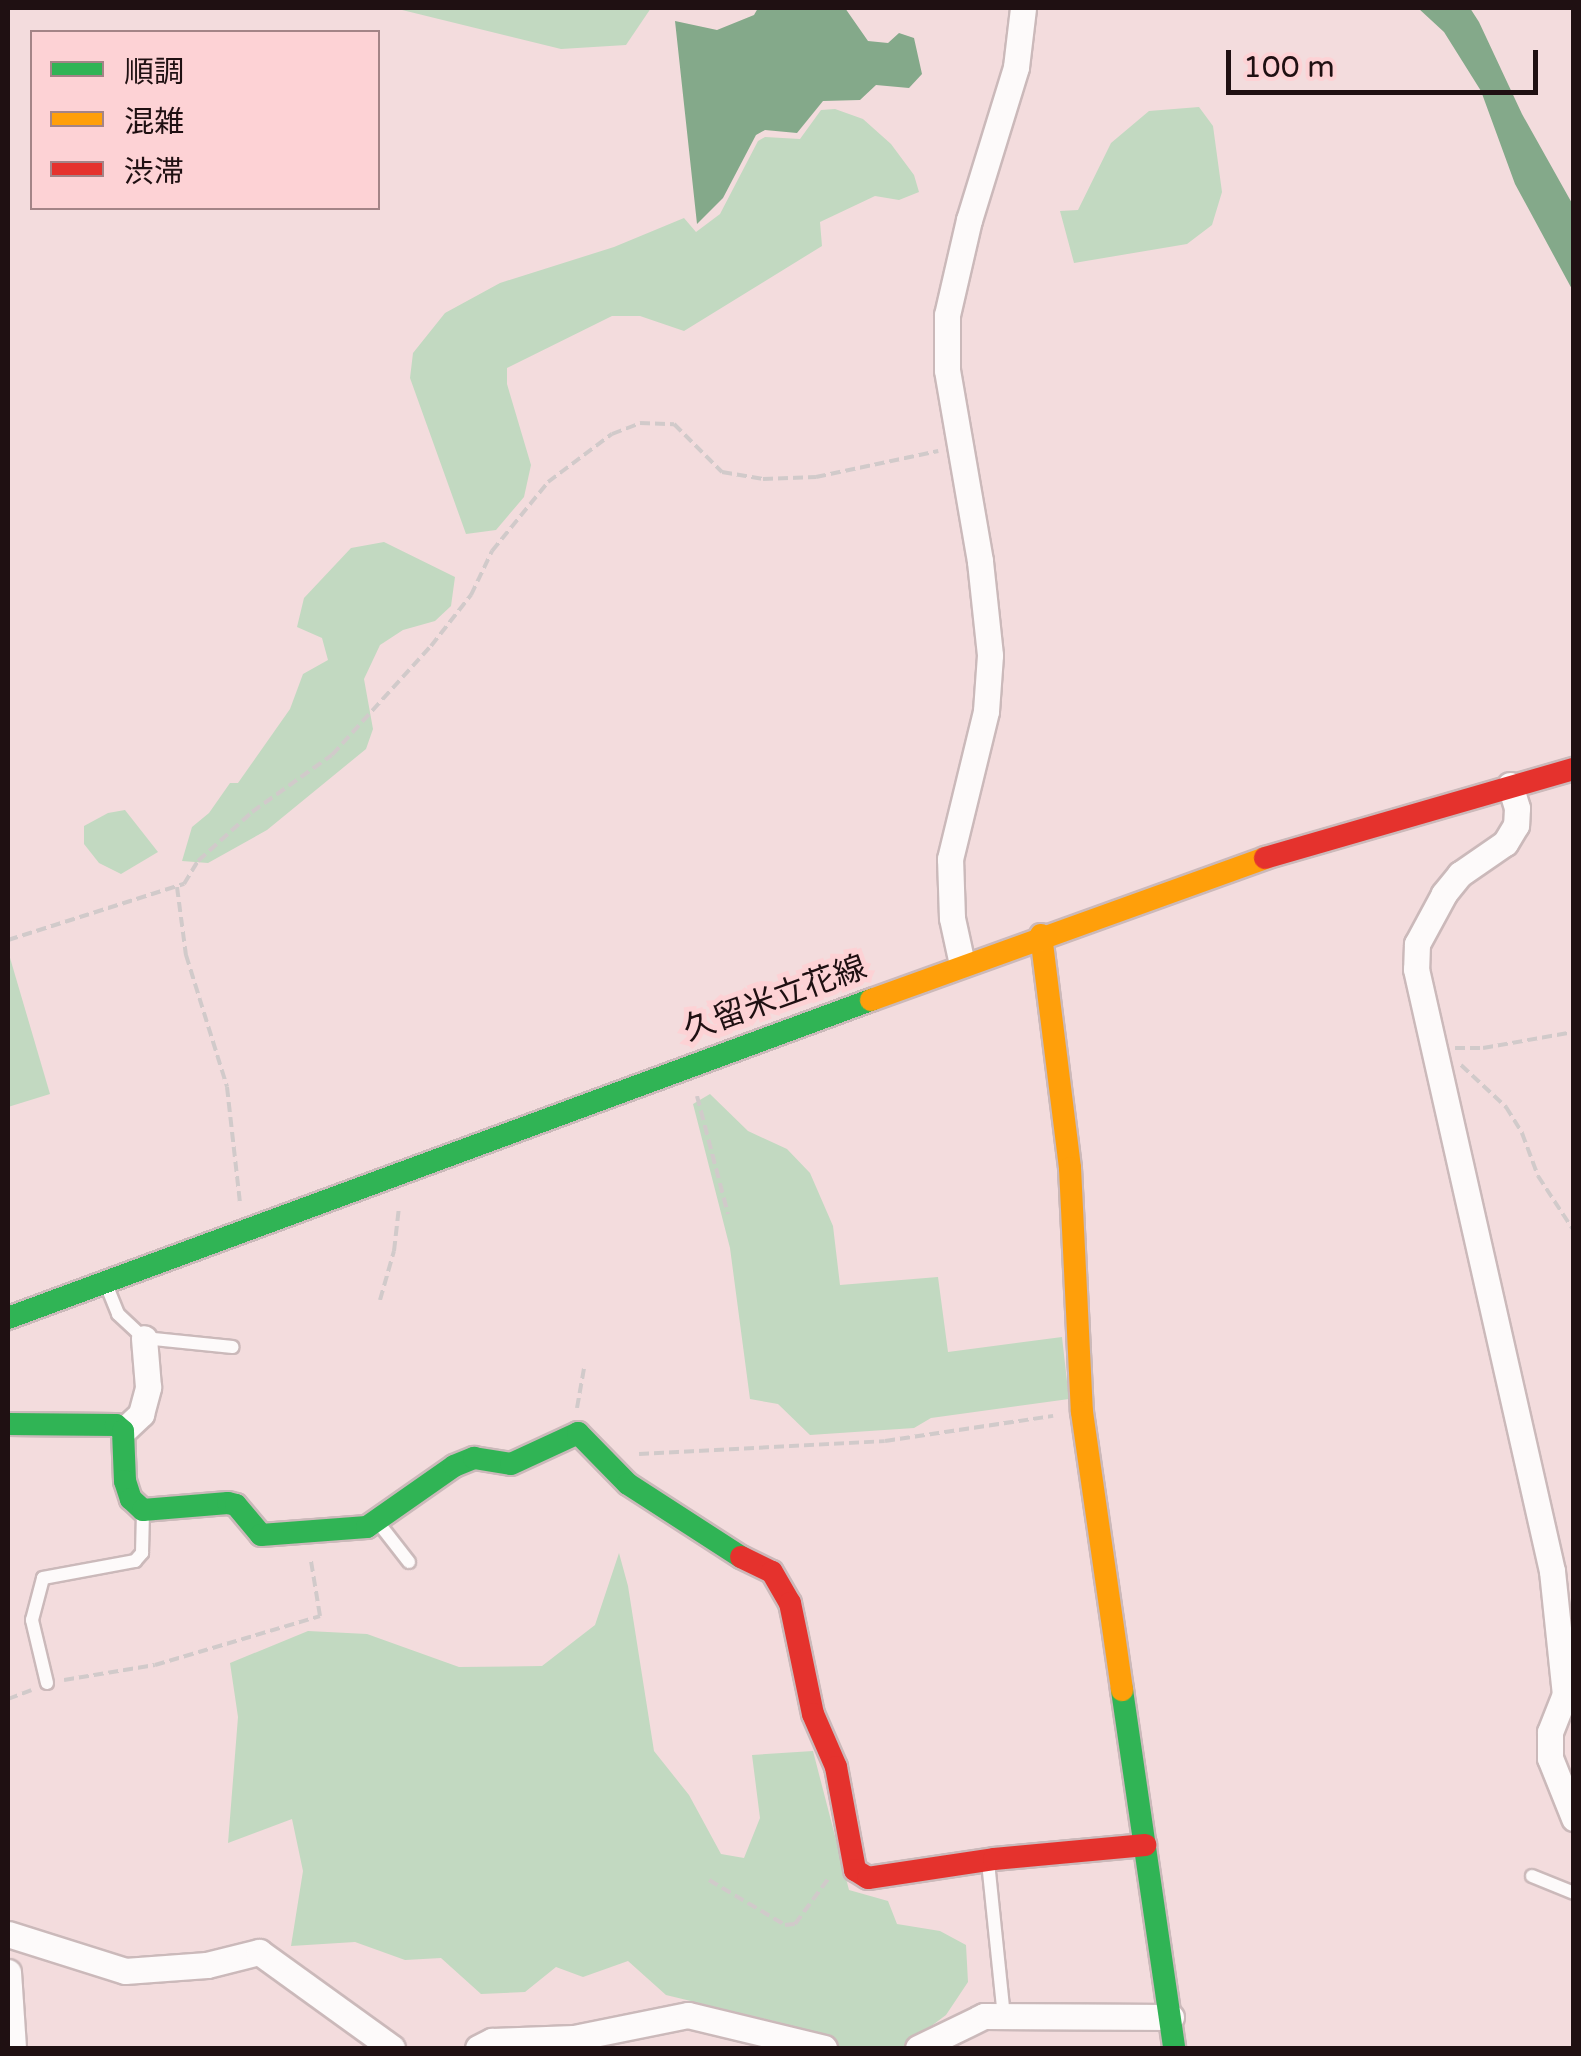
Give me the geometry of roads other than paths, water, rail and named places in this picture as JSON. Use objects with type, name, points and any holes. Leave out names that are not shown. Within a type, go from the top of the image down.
[{"type":"street","points":[[962,964],[952,918],[950,859],[986,711],[990,655],[980,561],[946,370],[947,315],[969,220],[1016,67],[1023,8]]},
{"type":"street","name":"久留米立花線","points":[[8,1318],[1229,868],[1574,769]]},
{"type":"street","points":[[1510,786],[1517,808],[1516,825],[1505,843],[1460,874],[1444,894],[1417,944],[1416,969],[1552,1571],[1569,1689],[1550,1732],[1550,1758],[1574,1818]]},
{"type":"street","points":[[1041,935],[1070,1168],[1082,1412],[1174,2048]]},
{"type":"street","points":[[144,1338],[148,1387],[141,1414],[124,1430],[124,1480],[131,1499],[143,1510],[236,1504],[261,1535],[368,1527],[454,1466],[474,1458],[511,1464],[578,1433],[644,1495],[724,1549],[772,1572],[790,1603],[813,1714],[836,1767],[854,1866],[868,1878],[988,1860],[1145,1845]]},
{"type":"street","points":[[8,1424],[116,1424],[124,1430]]},
{"type":"street","points":[[8,1934],[125,1970],[207,1965],[258,1952],[392,2048]]},
{"type":"street","points":[[8,1972],[12,2048]]},
{"type":"street","points":[[478,2048],[492,2041],[574,2038],[688,2015],[824,2048]]},
{"type":"street","points":[[918,2048],[984,2016],[1171,2017]]},
{"type":"lane","points":[[106,1282],[118,1314],[144,1338],[234,1347]]},
{"type":"lane","points":[[47,1683],[32,1620],[43,1578],[135,1561],[142,1553],[143,1510]]},
{"type":"lane","points":[[377,1521],[408,1562]]},
{"type":"lane","points":[[988,1860],[1004,2016]]},
{"type":"lane","points":[[1532,1876],[1574,1893]]}]
